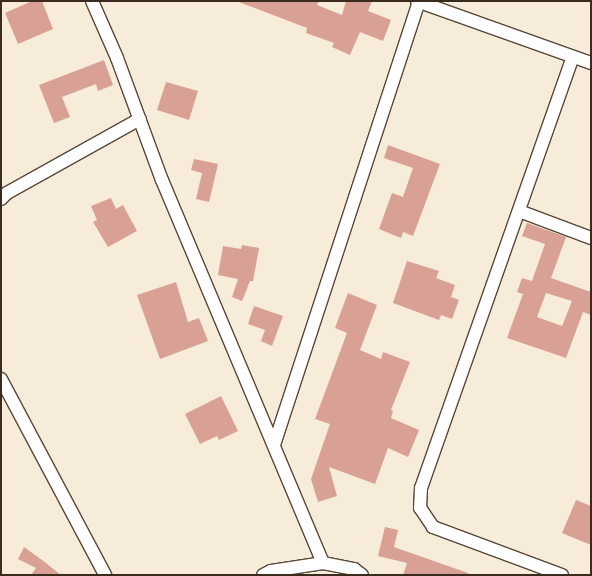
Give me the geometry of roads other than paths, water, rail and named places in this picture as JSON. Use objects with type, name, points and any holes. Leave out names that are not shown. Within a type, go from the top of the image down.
[{"type":"street","points":[[92,1],[117,58],[166,189],[323,563]]},
{"type":"street","points":[[274,445],[418,1],[591,63]]},
{"type":"street","points":[[562,575],[434,527],[420,508],[421,488],[573,57]]},
{"type":"street","points":[[1,199],[140,119]]},
{"type":"street","points":[[519,212],[591,238]]},
{"type":"street","points":[[1,379],[105,575]]},
{"type":"street","points":[[264,575],[271,571],[323,563],[354,569],[362,575]]}]
